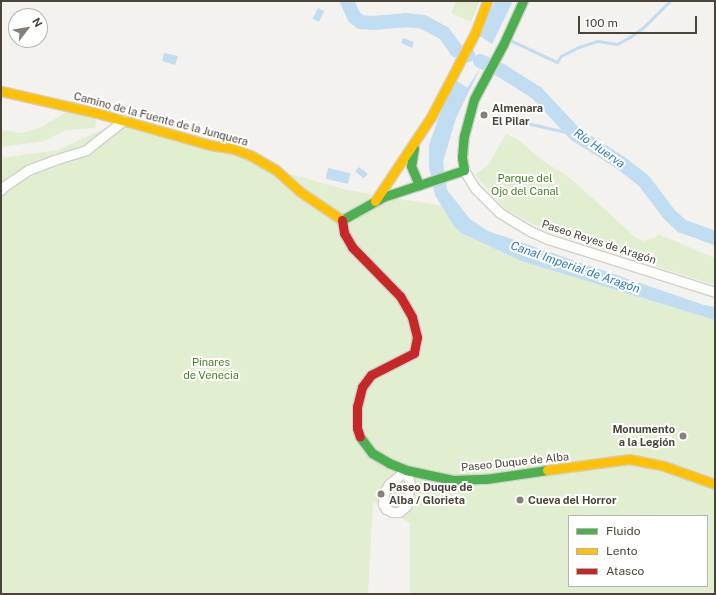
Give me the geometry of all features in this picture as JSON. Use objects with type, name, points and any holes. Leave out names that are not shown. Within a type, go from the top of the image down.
[{"type":"street","points":[[375,201],[431,117],[475,33],[487,1]]},
{"type":"street","name":"Paseo Reyes de Aragón","points":[[523,1],[501,50],[478,90],[471,107],[465,132],[462,157],[464,170],[475,188],[495,208],[516,224],[548,239],[715,292]]},
{"type":"street","name":"Camino de la Fuente de la Junquera","points":[[1,91],[124,120],[210,145],[234,149],[250,155],[276,170],[299,191],[342,220]]},
{"type":"street","points":[[1,190],[3,187],[28,170],[86,150],[124,120]]},
{"type":"street","points":[[417,140],[412,153],[411,166],[423,184]]},
{"type":"street","points":[[342,220],[375,201],[464,170]]},
{"type":"street","name":"Paseo Duque de Alba","points":[[342,220],[344,234],[352,247],[395,289],[409,311],[417,337],[414,353],[402,361],[379,370],[371,375],[362,387],[357,407],[357,428],[366,446],[380,458],[406,470],[453,480],[486,479],[629,459],[664,466],[715,484]]},
{"type":"street","points":[[406,470],[410,484],[405,508],[395,513],[386,509],[383,504],[386,490],[406,470]]},
{"type":"street","points":[[410,484],[422,474]]},
{"type":"green space","points":[[456,1],[480,1],[471,22],[451,13]]},
{"type":"green space","points":[[67,112],[97,113],[95,128],[65,130],[45,141],[1,147],[1,130],[22,133],[39,128]]},
{"type":"green space","name":"Pinares de Venecia","points":[[124,120],[210,145],[276,170],[347,190],[442,206],[461,233],[521,261],[715,320],[715,594],[410,594],[410,523],[373,502],[368,594],[1,594],[1,158],[58,150]]},
{"type":"green space","name":"Parque del Ojo del Canal","points":[[506,134],[518,140],[542,160],[570,178],[634,236],[643,241],[654,238],[658,234],[715,258],[715,285],[551,233],[506,210],[475,175],[488,165]]},
{"type":"water","name":"Canal Imperial de Aragón","points":[[495,1],[513,1],[456,118],[443,162],[447,190],[470,219],[488,231],[704,305],[715,307],[715,320],[521,261],[461,233],[454,226],[435,195],[429,166],[429,145],[441,111]]},
{"type":"water","points":[[318,8],[324,11],[319,22],[313,19]]},
{"type":"water","points":[[403,38],[414,42],[412,48],[401,43]]},
{"type":"water","points":[[164,53],[178,56],[175,65],[162,61]]},
{"type":"water","points":[[359,167],[368,174],[364,179],[355,172]]},
{"type":"water","points":[[328,168],[350,173],[348,184],[326,179]]},
{"type":"pier","points":[[477,34],[495,46],[467,88],[449,75]]},
{"type":"waterway","name":"Río Huerva","points":[[347,1],[354,17],[361,22],[373,23],[405,20],[423,22],[444,33],[457,51],[468,55]]},
{"type":"waterway","points":[[512,41],[557,62],[561,56],[579,47],[598,41],[617,44],[630,37],[644,27],[670,1]]},
{"type":"waterway","name":"Río Huerva","points":[[480,61],[502,71],[537,93],[575,134],[621,163],[644,181],[669,214],[682,226],[715,238]]},
{"type":"waterway","points":[[505,118],[575,134]]},
{"type":"traffic: fast","points":[[342,220],[383,197],[464,170],[462,157],[464,136],[474,99],[503,45],[523,1]]},
{"type":"traffic: fast","points":[[414,148],[411,166],[419,185]]},
{"type":"traffic: fast","points":[[360,437],[372,453],[389,463],[406,470],[453,480],[486,479],[547,470]]},
{"type":"traffic: slow","points":[[375,201],[431,117],[475,33],[487,1]]},
{"type":"traffic: slow","points":[[1,91],[97,113],[210,145],[234,149],[250,155],[276,170],[299,191],[342,220]]},
{"type":"traffic: slow","points":[[547,470],[629,459],[664,466],[715,484]]},
{"type":"traffic: jam","points":[[342,220],[344,233],[352,247],[400,296],[412,317],[417,337],[414,353],[371,375],[362,387],[357,407],[357,428],[360,437]]},
{"type":"place","name":"Almenara El Pilar","points":[[484,115]]},
{"type":"place","name":"Monumento a la Legión","points":[[683,436]]},
{"type":"place","name":"Paseo Duque de Alba / Glorieta","points":[[381,494]]},
{"type":"place","name":"Cueva del Horror","points":[[520,500]]}]
